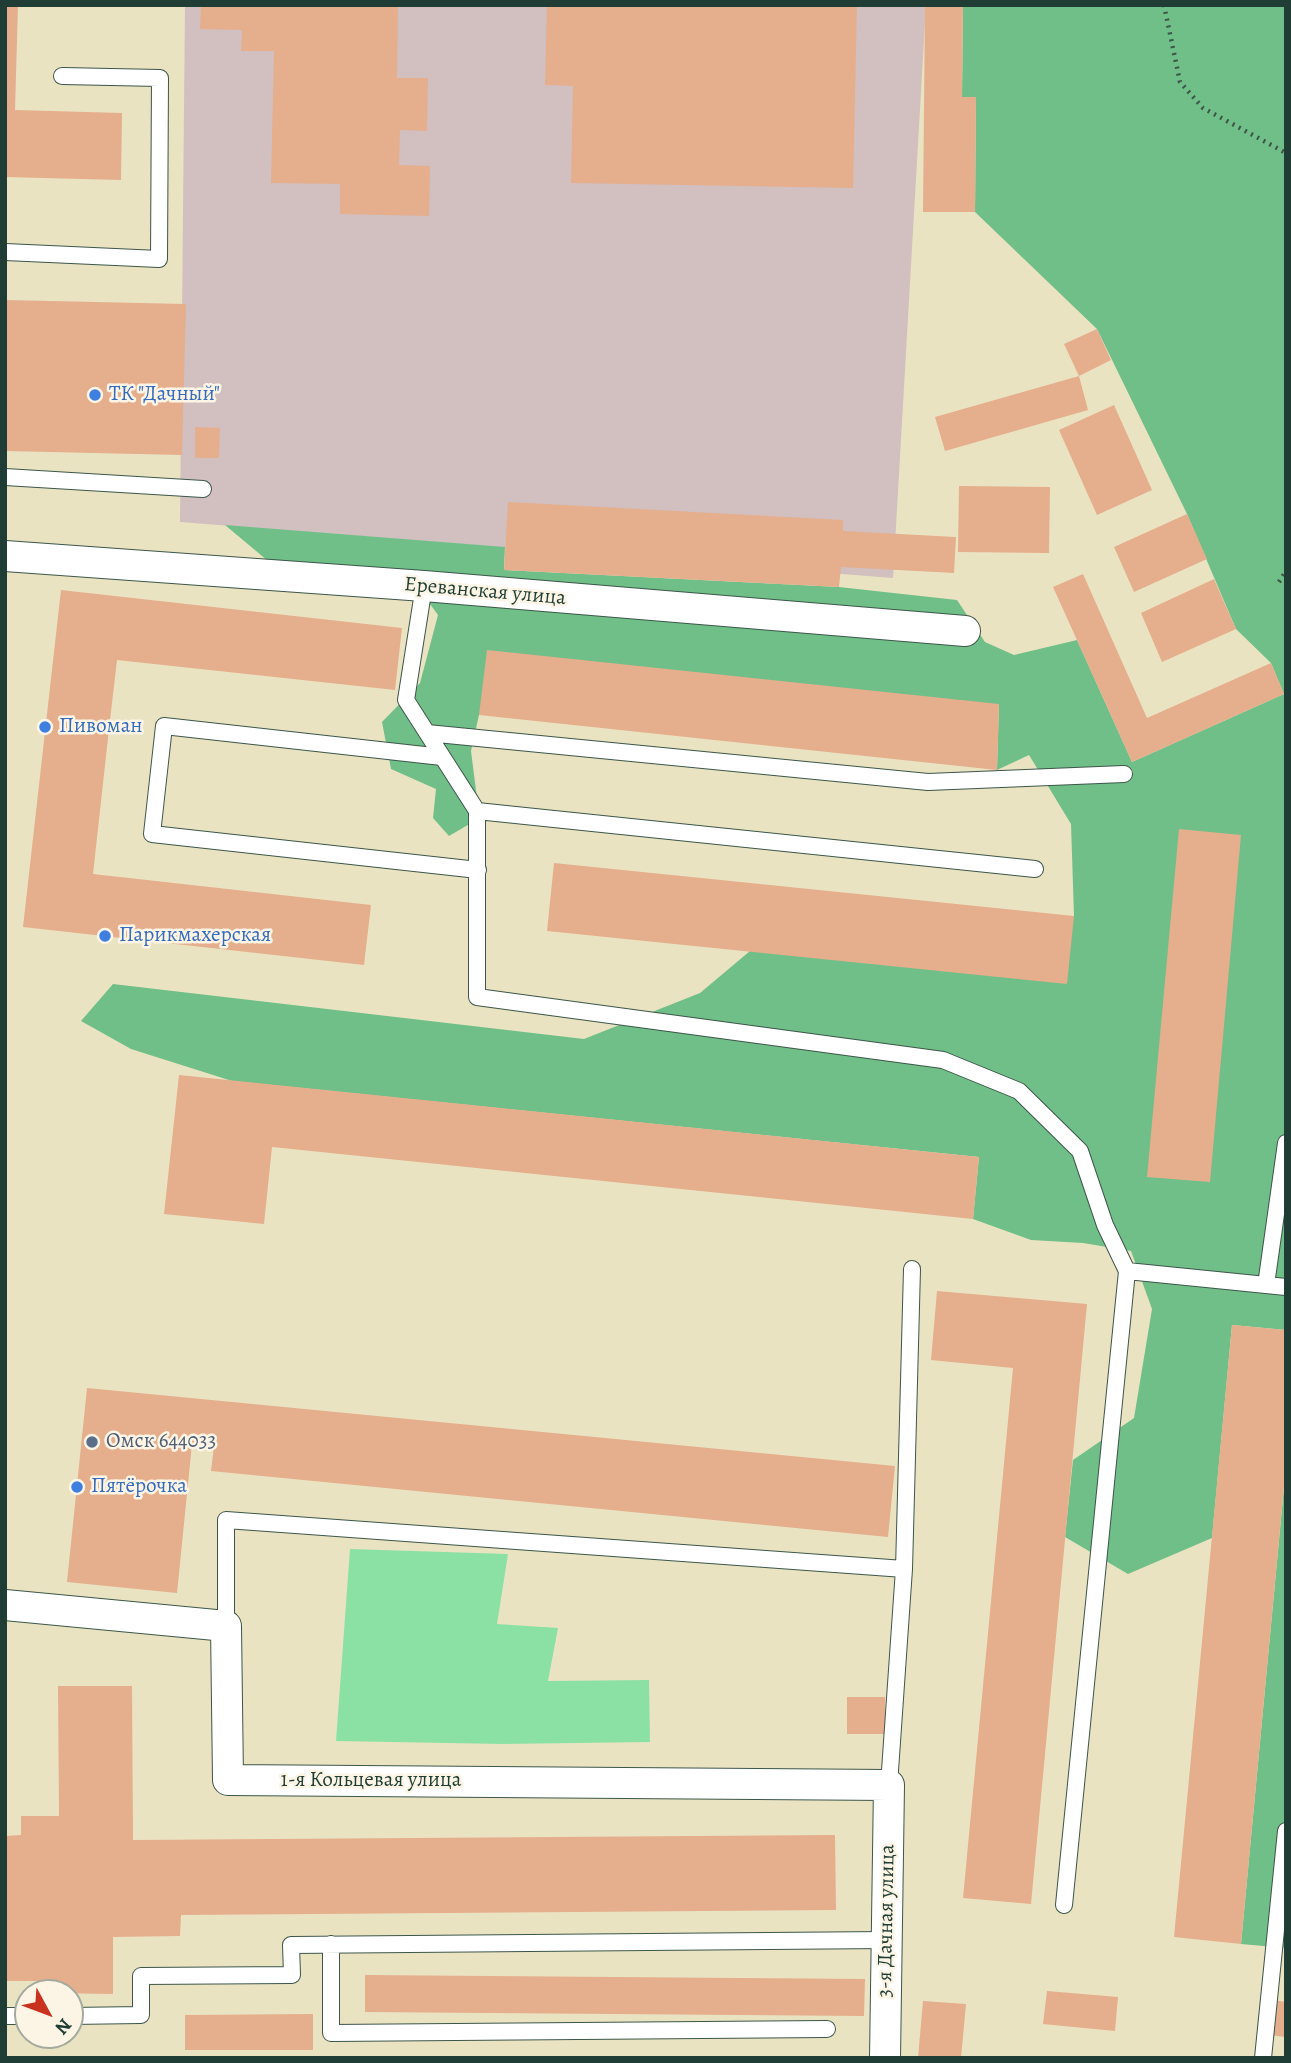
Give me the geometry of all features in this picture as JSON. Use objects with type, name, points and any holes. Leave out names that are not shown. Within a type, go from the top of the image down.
[{"type":"street","name":"Ереванская улица","points":[[5,556],[424,586],[965,631]]},
{"type":"street","points":[[5,1605],[226,1626]]},
{"type":"street","name":"1-я Кольцевая улица","points":[[226,1626],[228,1780],[889,1785]]},
{"type":"street","name":"3-я Дачная улица","points":[[885,2058],[889,1785]]},
{"type":"lane","points":[[5,252],[159,259],[160,78],[62,76]]},
{"type":"lane","points":[[5,477],[203,489]]},
{"type":"lane","points":[[424,586],[406,700],[477,811],[477,997],[943,1060],[1019,1091],[1080,1151],[1105,1225],[1127,1271],[1065,1905]]},
{"type":"lane","points":[[442,757],[164,726],[152,834],[478,870]]},
{"type":"lane","points":[[427,733],[928,782],[1124,774]]},
{"type":"lane","points":[[477,811],[1035,869]]},
{"type":"lane","points":[[1266,1285],[1286,1143]]},
{"type":"lane","points":[[889,1785],[904,1569],[912,1269]]},
{"type":"lane","points":[[1127,1271],[1286,1287]]},
{"type":"lane","points":[[226,1626],[226,1520],[904,1569]]},
{"type":"lane","points":[[1263,2058],[1286,1831]]},
{"type":"lane","points":[[84,2016],[141,2015],[141,1976],[292,1975],[291,1945],[887,1940]]},
{"type":"lane","points":[[331,1944],[331,2033],[827,2029]]},
{"type":"path","points":[[1164,5],[1181,82],[1203,108],[1286,153]]},
{"type":"path","points":[[1279,582],[1286,571]]},
{"type":"shaded area","points":[[185,5],[926,5],[893,578],[180,522]]},
{"type":"green space","points":[[963,5],[1286,5],[1286,1330],[1232,1325],[1212,1538],[1128,1574],[1065,1537],[1073,1460],[1134,1418],[1152,1309],[1131,1251],[1083,1243],[1031,1240],[973,1219],[979,1157],[232,1081],[131,1049],[81,1021],[113,984],[584,1039],[700,993],[750,951],[1074,916],[1071,824],[1029,755],[997,770],[999,704],[479,715],[471,751],[477,798],[473,822],[449,836],[433,818],[436,789],[391,769],[382,722],[420,683],[438,615],[406,571],[268,561],[225,525],[505,547],[504,570],[839,587],[957,600],[985,642],[1014,655],[1077,640],[1132,762],[1284,694],[1271,663],[1236,629],[1187,514],[1097,329],[975,212],[976,98],[962,97]]},
{"type":"green space","points":[[1286,1466],[1286,1948],[1241,1944]]},
{"type":"green space","points":[[350,1549],[508,1554],[497,1624],[558,1628],[548,1681],[649,1680],[650,1742],[502,1744],[336,1741]]},
{"type":"building","points":[[5,5],[18,5],[15,110],[122,113],[121,180],[5,177]]},
{"type":"building","points":[[201,5],[398,5],[397,78],[428,78],[427,131],[400,130],[399,165],[430,166],[429,216],[340,214],[340,184],[271,183],[274,51],[241,51],[242,30],[200,29]]},
{"type":"building","points":[[547,5],[857,5],[853,188],[571,183],[573,86],[545,85]]},
{"type":"building","points":[[925,5],[963,5],[962,97],[976,97],[975,212],[923,212]]},
{"type":"building","name":"ТК \"Дачный\"","points":[[5,300],[186,304],[182,455],[5,451]]},
{"type":"building","points":[[1097,329],[1111,360],[1079,376],[1064,344]]},
{"type":"building","points":[[1079,376],[1088,410],[945,451],[935,417]]},
{"type":"building","points":[[1114,405],[1152,490],[1097,515],[1059,430]]},
{"type":"building","points":[[195,427],[220,428],[219,458],[195,458]]},
{"type":"building","points":[[959,486],[1050,487],[1049,553],[958,552]]},
{"type":"building","points":[[508,502],[843,520],[843,531],[956,537],[954,573],[841,567],[839,587],[504,570]]},
{"type":"building","points":[[1187,514],[1207,559],[1134,592],[1114,547]]},
{"type":"building","points":[[1083,574],[1147,718],[1271,663],[1284,694],[1132,762],[1053,587]]},
{"type":"building","points":[[1214,579],[1236,629],[1162,662],[1141,613]]},
{"type":"building","points":[[61,590],[402,628],[395,690],[117,660],[109,729],[93,874],[371,905],[364,965],[23,927]]},
{"type":"building","points":[[487,650],[999,704],[997,770],[479,715]]},
{"type":"building","points":[[1179,829],[1241,835],[1210,1182],[1147,1177]]},
{"type":"building","points":[[554,863],[1074,916],[1067,984],[547,931]]},
{"type":"building","points":[[179,1075],[979,1157],[973,1219],[272,1147],[264,1224],[164,1214]]},
{"type":"building","points":[[937,1291],[1087,1304],[1031,1904],[963,1898],[1013,1368],[931,1360]]},
{"type":"building","points":[[1232,1325],[1286,1330],[1286,1465],[1241,1944],[1174,1937]]},
{"type":"building","points":[[87,1388],[895,1466],[888,1537],[211,1471],[214,1446],[192,1444],[177,1593],[67,1582]]},
{"type":"building","points":[[58,1686],[132,1686],[133,1840],[835,1835],[836,1910],[181,1915],[180,1936],[113,1937],[113,1994],[84,1994],[84,1979],[5,1981],[5,1836],[21,1835],[21,1816],[59,1816]]},
{"type":"building","points":[[847,1697],[885,1697],[885,1734],[847,1734]]},
{"type":"building","points":[[365,1975],[865,1979],[864,2016],[365,2012]]},
{"type":"building","points":[[1047,1991],[1118,1997],[1115,2031],[1043,2024]]},
{"type":"building","points":[[1273,2000],[1286,2002],[1286,2037],[1268,2035]]},
{"type":"building","points":[[923,2001],[966,2004],[961,2058],[918,2058]]},
{"type":"building","points":[[313,2014],[313,2050],[185,2050],[185,2015]]},
{"type":"place","name":"ТК \"Дачный\"","points":[[95,395]]},
{"type":"place","name":"Пивоман","points":[[45,727]]},
{"type":"place","name":"Парикмахерская","points":[[105,936]]},
{"type":"place","name":"Омск 644033","points":[[92,1442]]},
{"type":"place","name":"Пятёрочка","points":[[77,1487]]}]
